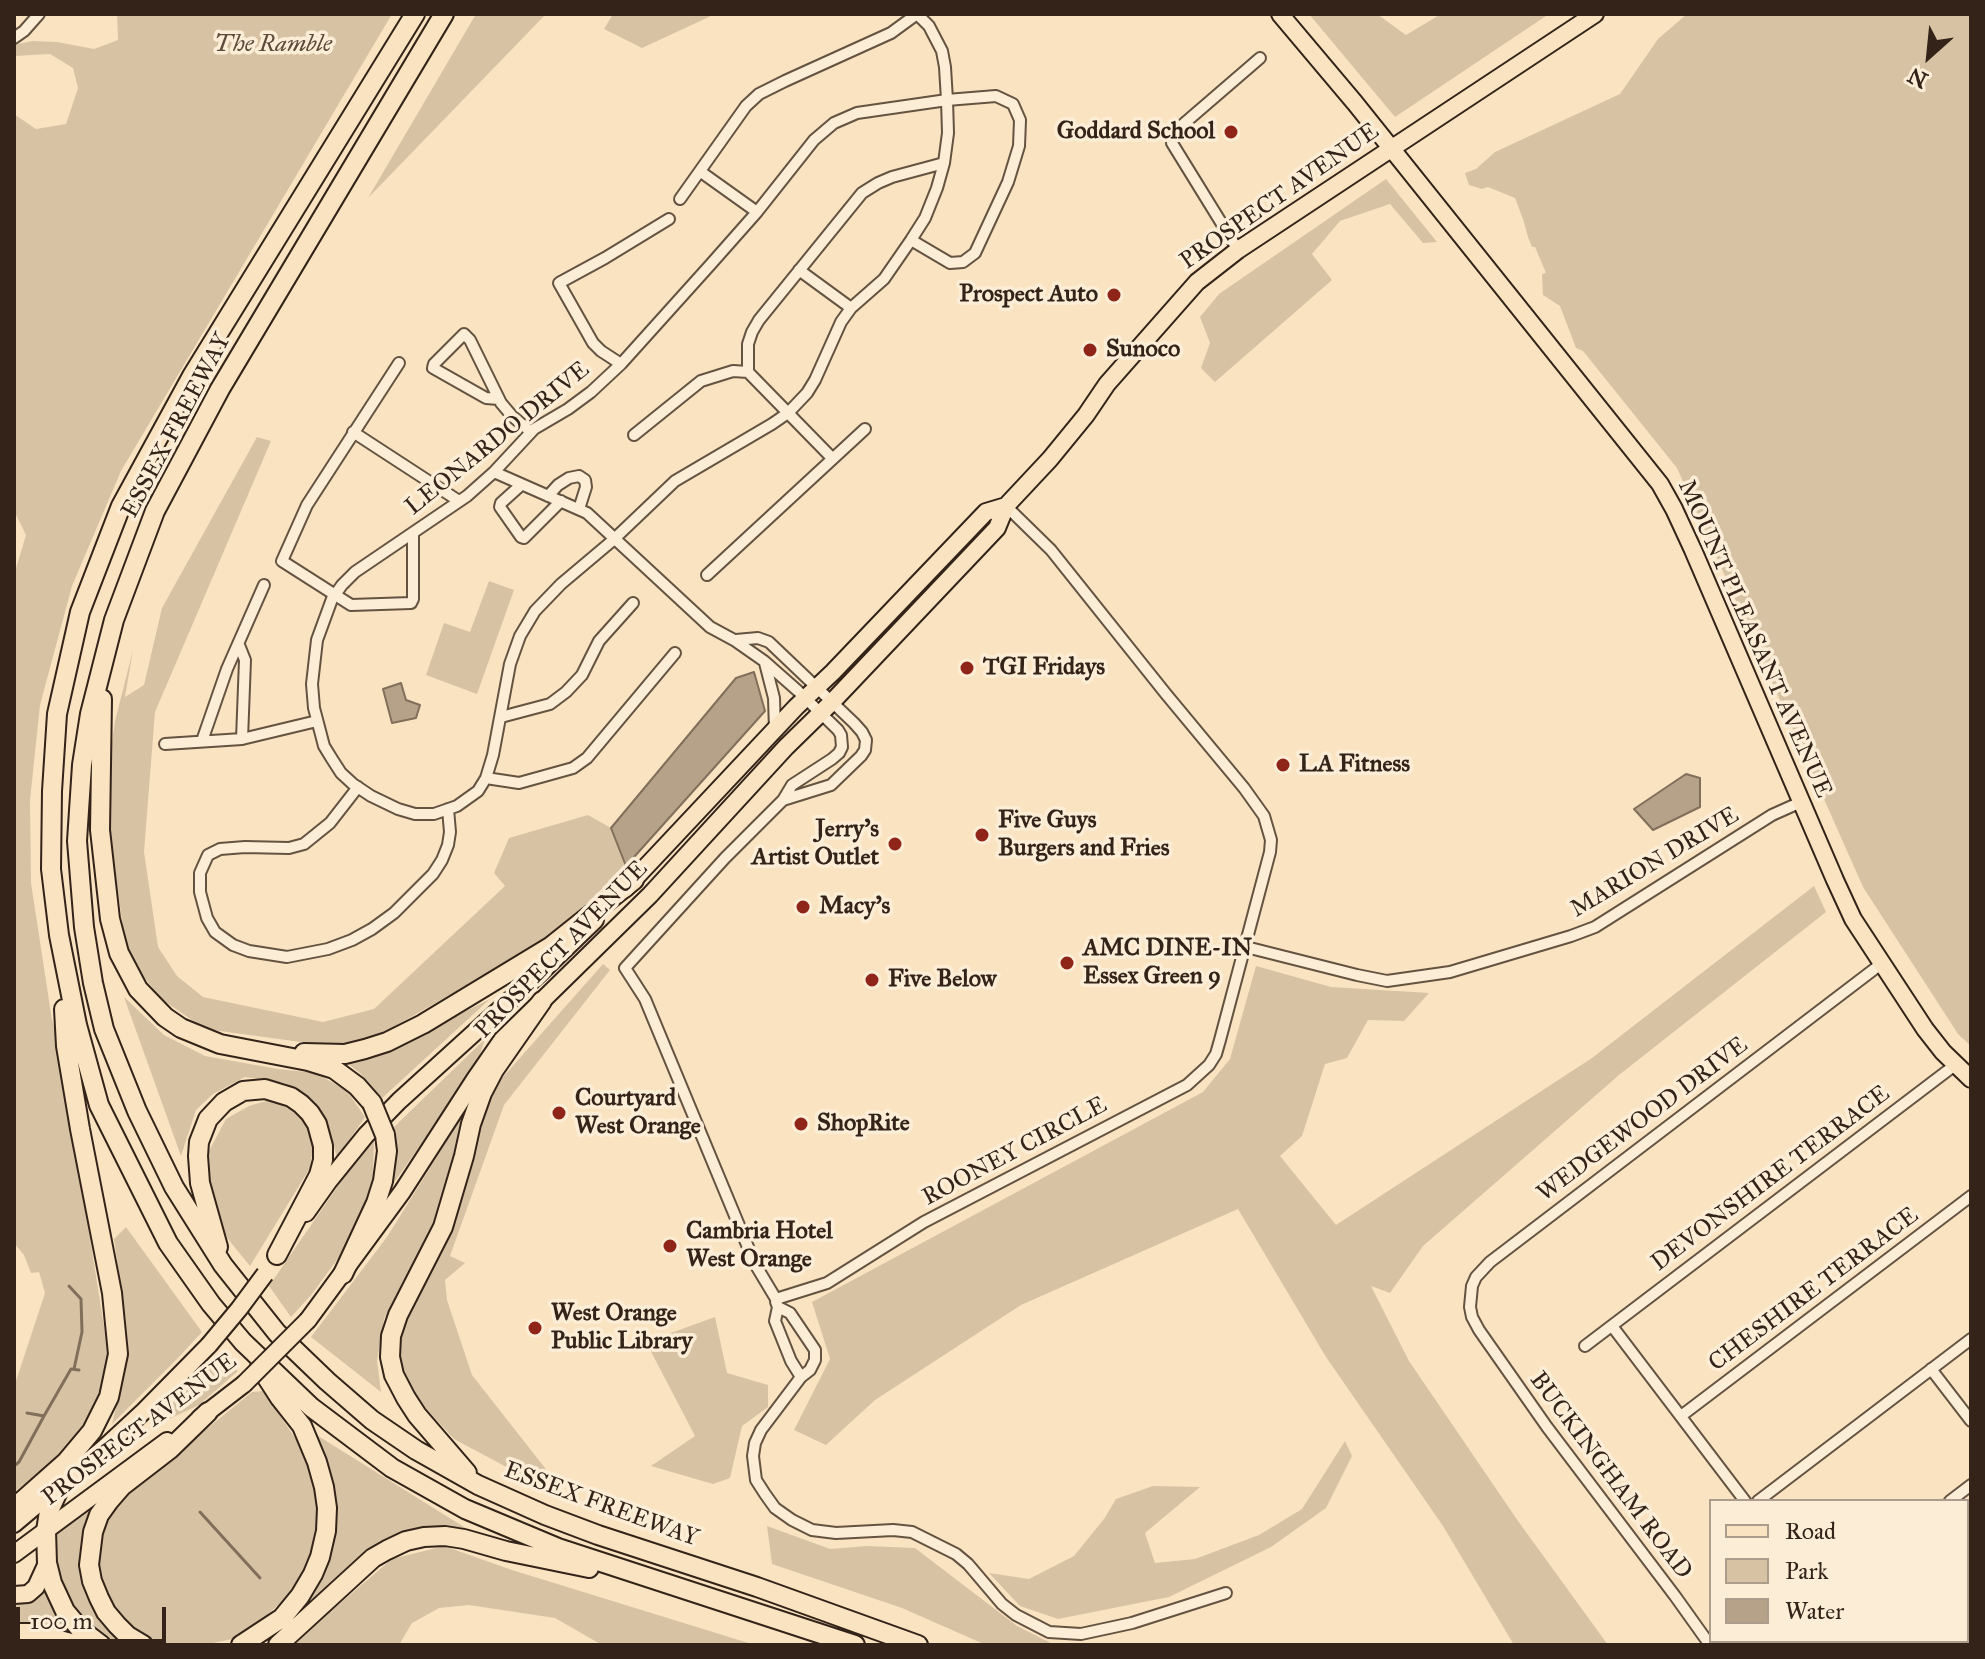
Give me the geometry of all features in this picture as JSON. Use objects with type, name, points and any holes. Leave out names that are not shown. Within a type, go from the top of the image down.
[{"type":"highway","name":"ESSEX FREEWAY","points":[[415,14],[192,376],[121,506],[80,612],[57,714],[51,869],[59,935],[77,1025],[99,1105],[168,1243],[211,1304],[243,1342],[311,1407],[392,1468],[465,1509],[558,1548],[855,1645]]},
{"type":"highway","name":"ESSEX FREEWAY","points":[[444,14],[220,389],[155,511],[114,620],[90,714],[82,765],[77,841],[84,927],[104,1029],[137,1111],[174,1187],[223,1265],[277,1333],[372,1420],[416,1450],[478,1485],[545,1515],[918,1645]]},
{"type":"highway","points":[[103,665],[100,830],[110,919],[119,953],[138,989],[165,1017],[181,1028],[220,1044],[334,1069],[357,1086],[372,1103],[385,1135],[387,1151],[383,1181],[343,1274]]},
{"type":"highway","points":[[255,1050],[345,1054],[387,1042],[423,1024],[550,947],[634,880]]},
{"type":"highway","points":[[14,1508],[66,1462],[92,1431],[109,1397],[118,1354],[112,1293],[66,1046],[59,935]]},
{"type":"highway","points":[[478,1485],[406,1398],[394,1375],[390,1357],[391,1336],[398,1315],[443,1227],[482,1093],[494,1070],[542,1001]]},
{"type":"highway","points":[[223,1265],[200,1183],[199,1142],[215,1110],[243,1091],[265,1089],[291,1097],[310,1113],[321,1134],[323,1160],[319,1175],[277,1255]]},
{"type":"highway","points":[[241,1645],[282,1618],[300,1596],[320,1557],[327,1508],[317,1462],[302,1426],[243,1342]]},
{"type":"highway","points":[[143,1645],[117,1625],[99,1598],[89,1565],[93,1532],[99,1515],[116,1493],[170,1449],[208,1412]]},
{"type":"highway","points":[[61,1485],[49,1511],[47,1563],[65,1611],[80,1629],[101,1645]]},
{"type":"highway","points":[[278,1645],[373,1558],[406,1541],[424,1537],[464,1539],[506,1551],[684,1588]]},
{"type":"highway","points":[[14,1633],[33,1633],[78,1645]]},
{"type":"main road","name":"MOUNT PLEASANT AVENUE","points":[[1280,14],[1660,484],[1688,538],[1853,919],[1925,1029],[1971,1079]]},
{"type":"main road","name":"PROSPECT AVENUE","points":[[14,1554],[244,1384],[308,1320],[402,1192],[502,1040],[650,895],[786,747],[997,528],[1006,506],[1050,459],[1107,384],[1197,282],[1238,250],[1595,14]]},
{"type":"main road","name":"PROSPECT AVENUE","points":[[14,1524],[144,1411],[209,1345],[265,1274],[328,1182],[366,1135],[399,1101],[576,938],[634,880],[986,512],[1006,506]]},
{"type":"main road","points":[[14,1595],[28,1594],[36,1587],[47,1563]]},
{"type":"street","points":[[14,38],[39,14]]},
{"type":"street","points":[[675,653],[587,758],[573,768],[519,783],[486,778],[510,664],[520,636],[535,611],[675,481],[788,413],[815,380],[841,322],[851,308],[884,279],[925,218],[944,163],[948,133],[942,51],[929,26],[917,14],[891,33],[759,94],[746,106],[680,199]]},
{"type":"street","points":[[1238,250],[1172,143],[1173,133],[1260,58]]},
{"type":"street","name":"LEONARDO DRIVE","points":[[486,778],[478,791],[457,806],[434,814],[415,814],[371,796],[341,773],[324,746],[312,684],[317,640],[335,595],[355,572],[459,501],[494,472],[531,432],[591,392],[621,364],[757,212],[814,140],[834,123],[857,113],[947,100],[996,96],[1013,104],[1020,120],[1019,146],[1008,182],[975,253],[963,262],[950,263],[911,240]]},
{"type":"street","points":[[832,458],[748,372],[747,356],[752,332],[862,193],[892,177],[944,163]]},
{"type":"street","points":[[701,172],[757,212]]},
{"type":"street","points":[[621,364],[593,343],[559,283],[669,219]]},
{"type":"street","points":[[799,270],[851,308]]},
{"type":"street","points":[[499,399],[486,398],[433,368],[464,334],[470,340],[499,399],[512,416],[531,432]]},
{"type":"street","points":[[399,363],[307,505],[282,561],[351,605],[411,603],[413,533]]},
{"type":"street","points":[[634,435],[701,381],[733,371],[748,372]]},
{"type":"street","points":[[707,575],[865,429]]},
{"type":"street","points":[[353,432],[459,501]]},
{"type":"street","points":[[494,472],[587,513],[710,627],[812,693],[826,708],[841,735],[842,747],[832,759],[792,785],[783,800],[725,858],[625,968],[645,999],[755,1264],[777,1303],[790,1313],[815,1350],[815,1360],[810,1370],[801,1377],[761,1430],[755,1443],[756,1480],[775,1508],[812,1530],[836,1533],[912,1532],[956,1554],[1002,1604],[1049,1632],[1081,1634],[1132,1623],[1226,1593]]},
{"type":"street","points":[[548,496],[558,485],[579,476],[585,480],[586,487],[579,509]]},
{"type":"street","points":[[521,485],[500,507],[521,537],[524,538],[561,501]]},
{"type":"street","name":"ROONEY CIRCLE","points":[[777,1303],[827,1283],[924,1222],[1187,1085],[1216,1054],[1270,852],[1271,840],[1264,816],[1051,550],[1006,506]]},
{"type":"street","points":[[202,741],[227,669],[264,585]]},
{"type":"street","points":[[501,717],[550,704],[566,692],[582,675],[599,641],[633,603]]},
{"type":"street","points":[[734,640],[758,638],[769,642],[826,708],[862,732],[866,740],[865,750],[831,785],[783,800]]},
{"type":"street","points":[[239,645],[245,660],[242,739]]},
{"type":"street","points":[[764,661],[774,698],[775,730]]},
{"type":"street","points":[[165,744],[242,739],[317,721]]},
{"type":"street","points":[[358,787],[330,823],[304,844],[289,848],[220,849],[208,855],[200,873],[200,892],[207,918],[215,932],[233,945],[249,951],[287,957],[328,949],[352,940],[394,913],[433,874],[442,860],[450,832],[448,809]]},
{"type":"street","name":"MARION DRIVE","points":[[1246,947],[1387,981],[1450,972],[1595,927],[1772,815],[1801,802]]},
{"type":"street","name":"WEDGEWOOD DRIVE","points":[[1479,1330],[1472,1317],[1470,1296],[1482,1268],[1881,964]]},
{"type":"street","name":"DEVONSHIRE TERRACE","points":[[1585,1346],[1955,1065]]},
{"type":"street","name":"CHESHIRE TERRACE","points":[[1681,1416],[1971,1196]]},
{"type":"street","points":[[777,1303],[775,1321],[801,1377]]},
{"type":"street","points":[[1612,1326],[1743,1499]]},
{"type":"street","name":"BUCKINGHAM ROAD","points":[[1479,1330],[1547,1427],[1710,1645]]},
{"type":"street","points":[[1761,1499],[1971,1339]]},
{"type":"street","points":[[1931,1369],[1971,1421]]},
{"type":"street","points":[[1953,1499],[1971,1485]]},
{"type":"green space","name":"The Ramble","points":[[117,14],[392,14],[121,471],[72,586],[40,705],[30,800],[31,883],[52,1020],[63,1054],[61,1057],[111,1370],[94,1411],[69,1448],[14,1492],[14,1387],[45,1293],[39,1272],[31,1273],[24,1255],[14,1243],[14,575],[26,535],[14,511],[14,114],[36,129],[66,124],[78,88],[73,68],[50,54],[14,56],[14,45],[32,41],[57,42],[94,49],[118,40]]},
{"type":"green space","points":[[476,14],[546,14],[368,198]]},
{"type":"green space","points":[[613,14],[711,16],[642,48],[604,29]]},
{"type":"green space","points":[[1309,14],[1377,14],[1406,35],[1441,14],[1549,14],[1395,117]]},
{"type":"green space","points":[[1687,14],[1971,14],[1971,1046],[1958,1034],[1863,887],[1677,468],[1583,351],[1576,348],[1560,306],[1543,295],[1542,274],[1546,273],[1535,247],[1532,247],[1515,198],[1488,187],[1482,189],[1469,185],[1465,173],[1476,169],[1495,152],[1620,94],[1658,39]]},
{"type":"green space","points":[[1386,179],[1437,242],[1423,243],[1390,204],[1340,221],[1312,254],[1332,280],[1215,382],[1201,368],[1210,343],[1200,317],[1219,294]]},
{"type":"green space","points":[[257,437],[271,441],[155,712],[144,852],[158,947],[177,976],[203,997],[323,1022],[374,1009],[505,886],[494,873],[509,838],[588,815],[611,828],[626,866],[551,937],[381,1034],[338,1047],[205,1029],[163,1000],[131,962],[115,872],[106,786],[115,721],[133,650],[125,697],[144,685],[162,608]]},
{"type":"green space","points":[[489,581],[514,590],[477,694],[426,675],[444,623],[470,632]]},
{"type":"green space","points":[[1814,886],[1826,912],[1619,1075],[1423,1246],[1390,1293],[1371,1286],[1409,1361],[1518,1521],[1608,1645],[1514,1645],[1443,1526],[1326,1357],[1238,1209],[1021,1305],[875,1400],[826,1445],[794,1430],[830,1359],[812,1302],[1203,1092],[1230,1059],[1256,966],[1331,987],[1429,993],[1404,1021],[1368,1020],[1347,1058],[1325,1064],[1302,1136],[1280,1156],[1336,1225],[1592,1058]]},
{"type":"green space","points":[[603,964],[610,970],[504,1105],[450,1256],[465,1263],[445,1280],[447,1300],[472,1375],[545,1468],[552,1487],[529,1479],[454,1439],[401,1381],[398,1332],[452,1216],[493,1092]]},
{"type":"green space","points":[[124,997],[164,1035],[205,1056],[316,1073],[347,1091],[365,1117],[337,1158],[328,1123],[309,1100],[285,1083],[245,1077],[213,1094],[196,1110],[181,1156]]},
{"type":"green space","points":[[490,999],[380,1100],[361,1074],[347,1063],[400,1044]]},
{"type":"green space","points":[[485,1039],[476,1066],[393,1184],[394,1127]]},
{"type":"green space","points":[[273,1099],[302,1118],[314,1139],[310,1168],[250,1266],[228,1239],[210,1200],[209,1151],[226,1119],[249,1106]]},
{"type":"green space","points":[[464,1113],[440,1213],[384,1319],[377,1361],[381,1392],[311,1337],[387,1237]]},
{"type":"green space","points":[[374,1140],[373,1181],[347,1246],[291,1317],[269,1286],[360,1154]]},
{"type":"green space","points":[[126,1227],[202,1332],[112,1424],[125,1371],[126,1323],[114,1239]]},
{"type":"green space","points":[[715,1317],[727,1373],[768,1385],[768,1407],[742,1426],[730,1478],[713,1484],[651,1466],[695,1436],[646,1342]]},
{"type":"green space","points":[[218,1353],[238,1371],[199,1405],[148,1429]]},
{"type":"green space","points":[[263,1391],[304,1451],[319,1507],[309,1563],[286,1598],[242,1637],[213,1643],[166,1645],[134,1630],[106,1602],[92,1560],[104,1515],[252,1392]]},
{"type":"green space","points":[[315,1434],[480,1537],[422,1530],[299,1616],[329,1554]]},
{"type":"green space","points":[[1345,1441],[1352,1456],[1326,1508],[1271,1547],[1169,1597],[1058,1619],[1020,1606],[989,1573],[1029,1579],[1074,1556],[1116,1499],[1153,1486],[1200,1487],[1145,1533],[1155,1563],[1195,1559],[1259,1535],[1302,1509]]},
{"type":"green space","points":[[105,1496],[85,1585],[134,1645],[112,1645],[80,1618],[59,1582],[51,1539]]},
{"type":"green space","points":[[767,1526],[830,1549],[867,1546],[915,1548],[1017,1626],[1055,1645],[986,1645],[902,1608],[772,1564]]},
{"type":"green space","points":[[444,1546],[755,1645],[602,1645],[555,1618],[469,1605],[439,1608],[412,1623],[399,1645],[294,1645],[392,1559]]},
{"type":"green space","points":[[46,1591],[58,1613],[83,1640],[14,1628],[14,1601],[28,1603]]},
{"type":"water","points":[[754,672],[765,711],[626,866],[611,828],[736,678]]},
{"type":"water","points":[[401,683],[406,700],[420,705],[416,718],[392,723],[383,689]]},
{"type":"water","points":[[1686,774],[1700,778],[1700,807],[1653,830],[1634,809]]},
{"type":"waterway","points":[[69,1286],[81,1299],[82,1332],[74,1369]]},
{"type":"waterway","points":[[27,1413],[44,1416],[71,1369],[79,1370]]},
{"type":"waterway","points":[[14,1466],[44,1416]]},
{"type":"waterway","points":[[200,1512],[260,1578]]},
{"type":"place","name":"Goddard School","points":[[1231,132]]},
{"type":"place","name":"Prospect Auto","points":[[1114,295]]},
{"type":"place","name":"Sunoco","points":[[1090,350]]},
{"type":"place","name":"TGI Fridays","points":[[967,668]]},
{"type":"place","name":"LA Fitness","points":[[1283,765]]},
{"type":"place","name":"Five Guys Burgers and Fries","points":[[982,835]]},
{"type":"place","name":"Jerry's Artist Outlet","points":[[895,844]]},
{"type":"place","name":"Macy's","points":[[803,907]]},
{"type":"place","name":"AMC DINE-IN Essex Green 9","points":[[1067,963]]},
{"type":"place","name":"Five Below","points":[[872,980]]},
{"type":"place","name":"Courtyard West Orange","points":[[559,1113]]},
{"type":"place","name":"ShopRite","points":[[801,1124]]},
{"type":"place","name":"Cambria Hotel West Orange","points":[[670,1246]]},
{"type":"place","name":"West Orange Public Library","points":[[535,1328]]}]
